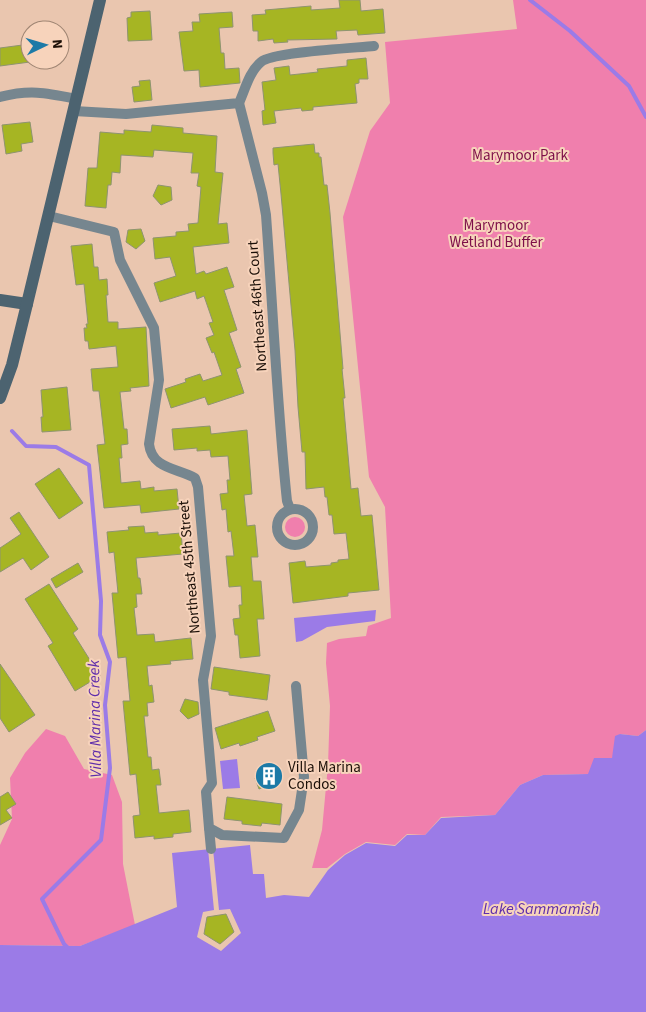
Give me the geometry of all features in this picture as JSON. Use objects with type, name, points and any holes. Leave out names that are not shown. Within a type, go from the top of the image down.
[{"type":"main road","points":[[0,398],[12,365],[100,0]]},
{"type":"main road","points":[[0,300],[27,304]]},
{"type":"street","points":[[0,96],[34,91],[75,105],[126,114],[239,103],[256,66],[263,61],[287,55],[374,46]]},
{"type":"street","name":"Northeast 46th Court","points":[[239,103],[266,215],[280,432],[287,501],[290,509]]},
{"type":"street","name":"Northeast 45th Street","points":[[49,216],[114,232],[120,260],[154,328],[159,380],[149,444],[150,454],[156,462],[195,478],[198,487],[211,636],[203,680],[212,783],[206,792],[209,828]]},
{"type":"street","points":[[209,828],[222,835],[284,838],[299,810],[304,777],[296,686]]},
{"type":"street","points":[[209,828],[211,849]]},
{"type":"green space","name":"Marymoor Park","points":[[513,0],[646,0],[646,730],[638,736],[620,734],[612,759],[589,774],[543,775],[520,785],[495,815],[441,817],[425,835],[407,834],[395,845],[366,842],[345,854],[327,868],[312,868],[322,830],[328,765],[330,706],[326,663],[327,643],[339,639],[366,636],[368,626],[391,618],[385,507],[369,477],[343,217],[370,131],[390,103],[385,42],[517,29]]},
{"type":"green space","points":[[295,517],[302,520],[305,527],[302,534],[295,537],[288,534],[285,527],[288,520]]},
{"type":"green space","points":[[46,729],[65,736],[84,769],[112,775],[122,802],[123,864],[135,925],[80,946],[0,945],[0,845],[12,819],[10,778],[25,753]]},
{"type":"water","points":[[376,610],[375,621],[327,627],[302,641],[296,642],[294,618]]},
{"type":"water","name":"Lake Sammamish","points":[[646,730],[646,1012],[0,1012],[0,945],[80,946],[177,907],[172,853],[250,845],[253,874],[264,874],[266,898],[284,895],[309,897],[328,870],[345,855],[366,843],[395,846],[407,835],[425,835],[441,818],[495,815],[520,785],[543,775],[588,774],[594,758],[612,758],[615,736],[620,734],[638,736]]},
{"type":"water","points":[[237,759],[240,788],[223,789],[220,761]]},
{"type":"pier","points":[[208,849],[213,849],[219,910],[230,909],[241,933],[221,951],[197,937],[203,912],[214,910]]},
{"type":"building","points":[[339,0],[360,0],[361,11],[383,9],[385,33],[358,35],[357,30],[336,31],[337,39],[287,40],[288,42],[274,43],[273,39],[258,41],[258,31],[253,31],[252,15],[266,14],[265,10],[311,6],[311,10],[340,8]]},
{"type":"building","points":[[150,11],[152,40],[128,41],[127,18],[131,17],[131,12]]},
{"type":"building","points":[[232,12],[233,27],[219,28],[221,53],[224,53],[225,69],[239,68],[240,83],[200,87],[199,70],[184,71],[179,32],[193,31],[192,22],[200,22],[199,14]]},
{"type":"building","points":[[20,45],[20,63],[0,66],[0,48]]},
{"type":"building","points":[[366,58],[368,79],[359,79],[359,83],[355,84],[357,103],[313,107],[313,110],[302,111],[301,108],[274,111],[276,123],[263,125],[262,111],[265,110],[262,82],[276,80],[274,68],[289,66],[290,75],[318,72],[317,69],[347,66],[347,60]]},
{"type":"building","points":[[150,80],[152,100],[134,102],[132,87],[140,86],[139,81]]},
{"type":"building","points":[[30,122],[33,142],[21,144],[22,151],[6,154],[2,125]]},
{"type":"building","points":[[152,125],[183,128],[183,133],[217,136],[215,172],[223,173],[218,224],[227,223],[229,243],[193,247],[196,274],[204,271],[206,274],[227,267],[234,287],[224,290],[237,330],[229,333],[241,367],[236,369],[244,393],[208,405],[205,397],[171,408],[165,389],[186,382],[185,379],[200,374],[203,381],[222,375],[214,352],[212,353],[206,338],[214,335],[209,323],[213,322],[204,296],[197,299],[195,291],[160,302],[154,283],[176,276],[170,257],[155,259],[153,238],[176,236],[176,232],[189,231],[188,224],[198,223],[201,187],[197,186],[199,173],[191,173],[193,153],[154,150],[153,157],[121,155],[120,173],[112,172],[111,185],[108,185],[106,208],[85,206],[88,168],[97,168],[100,132],[124,134],[124,130],[151,132]]},
{"type":"building","points":[[314,144],[315,153],[319,153],[319,157],[321,157],[324,185],[327,185],[351,489],[358,488],[361,516],[372,515],[379,590],[348,593],[348,596],[293,603],[289,563],[305,561],[306,567],[331,565],[331,563],[338,562],[338,560],[349,559],[346,533],[334,534],[332,515],[329,515],[324,487],[306,489],[305,452],[302,452],[278,164],[274,165],[273,148]]},
{"type":"building","points":[[158,185],[171,187],[172,200],[161,205],[153,196]]},
{"type":"building","points":[[141,229],[145,241],[136,249],[126,242],[128,230]]},
{"type":"building","points":[[92,244],[94,267],[98,267],[99,280],[107,279],[108,322],[118,322],[118,329],[146,327],[149,386],[130,388],[131,391],[120,392],[124,429],[127,429],[128,444],[121,445],[122,458],[119,458],[121,483],[140,481],[141,489],[154,487],[154,491],[177,489],[179,509],[141,513],[140,505],[104,508],[97,445],[105,444],[99,391],[93,391],[91,369],[118,367],[116,346],[89,349],[88,341],[85,341],[84,328],[87,328],[86,324],[88,324],[84,284],[76,285],[71,246]]},
{"type":"building","points":[[67,387],[71,430],[42,432],[41,390]]},
{"type":"building","points":[[210,426],[211,434],[247,430],[252,494],[244,495],[247,526],[255,525],[258,557],[251,557],[253,581],[261,581],[264,619],[257,619],[260,656],[240,658],[238,635],[235,635],[233,619],[240,618],[239,605],[242,605],[241,586],[229,587],[226,556],[234,556],[231,531],[228,532],[226,509],[222,510],[220,494],[228,493],[227,480],[230,480],[228,456],[211,457],[210,450],[197,451],[197,448],[174,450],[172,429]]},
{"type":"building","points":[[59,468],[83,503],[59,519],[35,484]]},
{"type":"building","points":[[19,512],[49,557],[31,570],[23,558],[0,572],[0,548],[21,534],[10,518]]},
{"type":"building","points":[[144,526],[145,533],[158,532],[158,535],[181,533],[183,554],[136,558],[142,594],[136,594],[137,607],[134,608],[137,635],[154,634],[155,642],[191,638],[193,659],[170,661],[171,664],[147,666],[149,686],[152,685],[154,702],[147,703],[148,716],[144,716],[148,757],[151,757],[152,770],[159,769],[161,785],[156,785],[159,813],[189,810],[191,832],[173,834],[173,837],[154,839],[154,836],[135,838],[133,816],[140,815],[136,774],[130,775],[123,701],[130,701],[126,657],[118,658],[112,593],[118,593],[114,552],[109,553],[107,532],[129,530],[128,527]]},
{"type":"building","points":[[78,563],[83,572],[56,588],[51,579]]},
{"type":"building","points":[[49,584],[78,629],[73,633],[100,676],[75,691],[48,646],[53,643],[25,599]]},
{"type":"building","points":[[0,664],[35,715],[9,732],[0,718]]},
{"type":"building","points":[[214,667],[270,675],[267,700],[229,695],[229,692],[211,689]]},
{"type":"building","points":[[185,699],[198,702],[199,714],[188,719],[180,711]]},
{"type":"building","points":[[268,711],[275,731],[257,737],[258,740],[240,746],[239,743],[221,749],[215,728]]},
{"type":"building","name":"Villa Marina Condos","points":[[277,769],[279,780],[259,789],[255,778]]},
{"type":"building","points":[[8,792],[16,804],[6,810],[12,818],[0,825],[0,797]]},
{"type":"building","points":[[227,797],[282,804],[280,825],[262,823],[261,826],[242,824],[242,821],[224,819]]},
{"type":"building","points":[[226,914],[234,932],[220,944],[204,934],[207,917]]},
{"type":"waterway","points":[[530,0],[570,31],[629,86],[646,117]]},
{"type":"waterway","name":"Villa Marina Creek","points":[[12,431],[26,446],[56,447],[89,465],[101,601],[100,635],[110,662],[105,705],[110,768],[101,840],[42,899],[64,944],[69,949]]},
{"type":"place","name":"Villa Marina Condos","points":[[269,776]]},
{"type":"park label","name":"Marymoor Wetland Buffer","points":[[496,234]]}]
